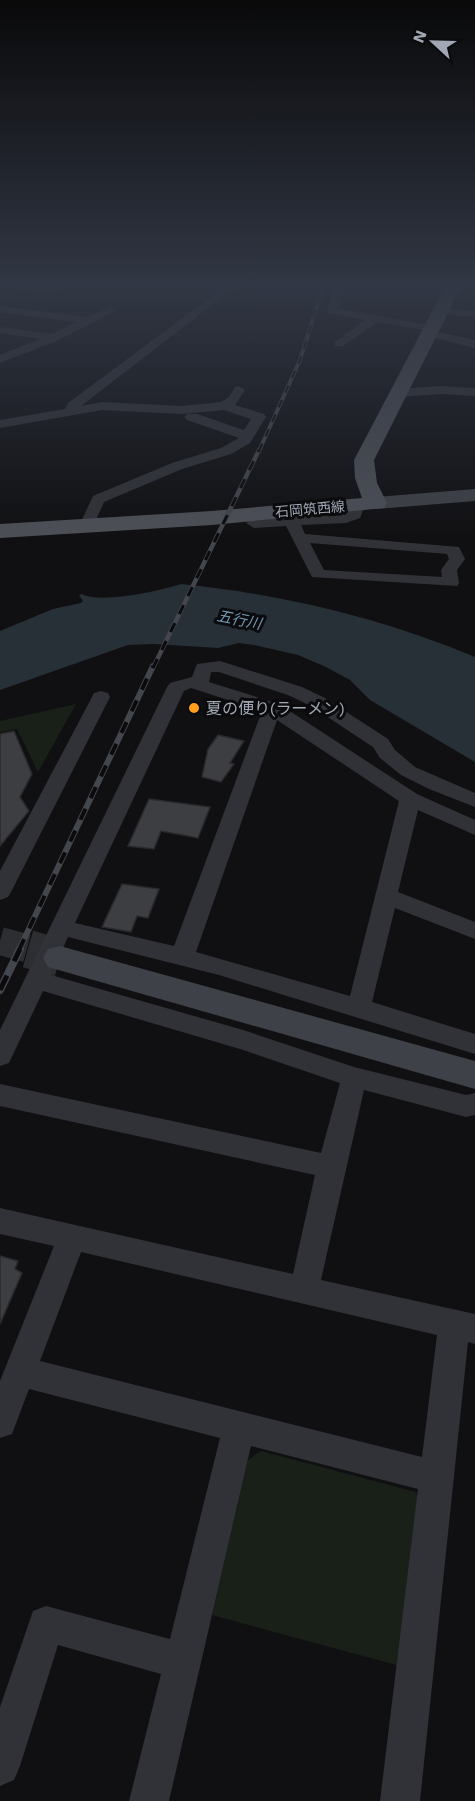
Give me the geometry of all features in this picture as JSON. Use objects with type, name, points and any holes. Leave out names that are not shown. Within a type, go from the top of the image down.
[{"type":"main road","points":[[367,504],[363,473],[364,460],[411,369]]},
{"type":"main road","name":"石岡筑西線","points":[[0,531],[367,504]]},
{"type":"street","points":[[70,411],[73,406],[122,369]]},
{"type":"street","points":[[225,406],[234,399],[238,390]]},
{"type":"street","points":[[399,393],[440,390],[475,392]]},
{"type":"street","points":[[0,424],[70,411],[116,406],[182,410],[225,406],[259,417],[248,436],[226,451],[177,466],[98,499],[87,526]]},
{"type":"street","points":[[192,417],[248,436]]},
{"type":"street","points":[[254,523],[346,518],[367,504],[475,495]]},
{"type":"street","points":[[291,521],[318,574],[451,583],[449,570],[457,559],[453,550],[300,538]]},
{"type":"street","points":[[200,684],[203,668],[212,665],[243,672],[294,691],[318,702],[381,743],[384,753],[420,777],[475,800]]},
{"type":"street","points":[[0,1056],[53,955],[176,687],[191,682],[272,708],[404,794],[475,828]]},
{"type":"street","points":[[0,892],[101,697]]},
{"type":"street","points":[[182,957],[272,708]]},
{"type":"street","points":[[359,1007],[385,895],[404,794],[420,777]]},
{"type":"street","points":[[385,895],[475,931]]},
{"type":"street","points":[[53,955],[129,942],[359,1007],[475,1044]]},
{"type":"street","points":[[53,955],[475,1075]]},
{"type":"street","points":[[53,955],[243,1040],[354,1077],[466,1106],[475,1104]]},
{"type":"street","points":[[304,1289],[354,1077]]},
{"type":"street","points":[[0,1095],[331,1167]]},
{"type":"street","points":[[0,1221],[464,1327],[436,1477],[400,1801]]},
{"type":"street","points":[[0,1422],[72,1238]]},
{"type":"street","points":[[19,1371],[436,1477]]},
{"type":"street","points":[[149,1801],[239,1427]]},
{"type":"street","points":[[0,1766],[46,1624],[183,1661]]},
{"type":"shaded area","points":[[76,704],[38,772],[17,729],[0,732],[0,721]]},
{"type":"shaded area","points":[[261,1451],[416,1492],[421,1503],[400,1666],[212,1615],[248,1460]]},
{"type":"water","name":"五行川","points":[[181,584],[256,594],[331,610],[404,631],[475,657],[475,762],[370,700],[350,680],[326,667],[298,655],[254,645],[239,643],[218,648],[154,644],[128,645],[0,690],[0,631],[53,609],[81,603],[83,601],[79,595],[82,594],[102,598],[116,597]]},
{"type":"building","points":[[14,731],[32,774],[20,797],[29,811],[0,846],[0,734]]},
{"type":"building","points":[[218,735],[244,741],[230,763],[234,764],[221,782],[202,777],[208,749]]},
{"type":"building","points":[[149,799],[210,807],[198,838],[161,831],[154,849],[128,846]]},
{"type":"building","points":[[122,884],[159,889],[148,918],[137,916],[131,932],[102,927]]},
{"type":"building","points":[[0,1256],[18,1261],[15,1269],[22,1273],[0,1324]]},
{"type":"tunnel","points":[[0,941],[33,950]]},
{"type":"tunnel","points":[[28,949],[60,958]]},
{"type":"railway","points":[[259,451],[296,369]]},
{"type":"railway","points":[[153,668],[259,450]]},
{"type":"railway","points":[[19,950],[153,666]]},
{"type":"railway","points":[[0,990],[20,949]]},
{"type":"place","name":"夏の便り(ラーメン)","points":[[194,708]]}]
